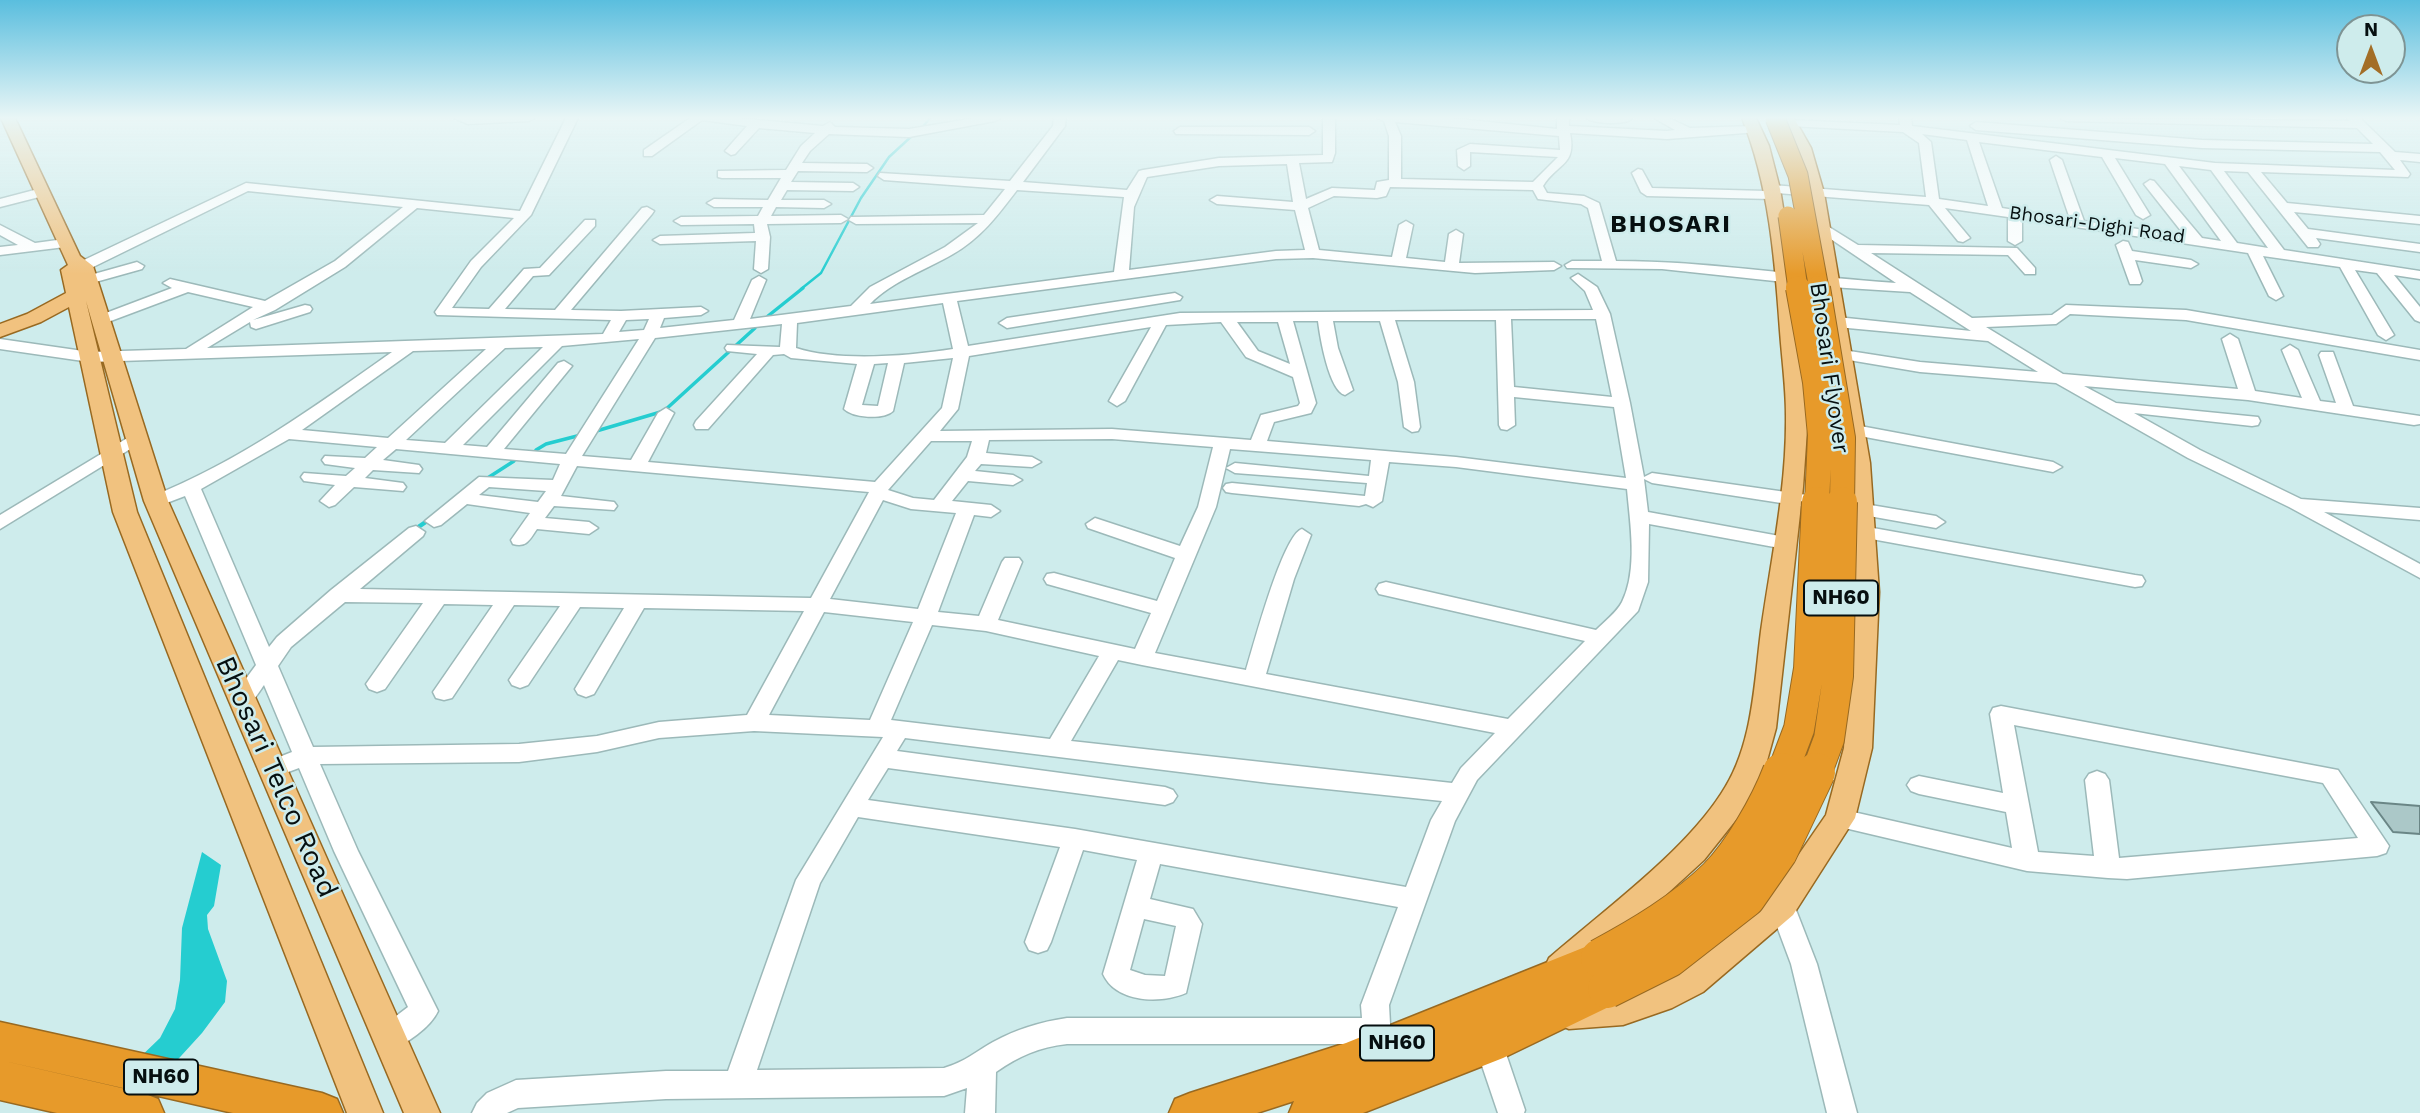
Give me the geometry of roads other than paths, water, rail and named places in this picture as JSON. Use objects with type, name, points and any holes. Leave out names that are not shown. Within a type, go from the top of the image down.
[{"type":"highway","name":"Bhosari Flyover","points":[[1555,996],[1603,973],[1669,958],[1746,898],[1778,852],[1808,794],[1829,739],[1838,676],[1843,438],[1836,385],[1795,170]]},
{"type":"highway","name":"NH60","points":[[1190,1113],[1260,1094],[1377,1041],[1555,996]]},
{"type":"highway","name":"NH60","points":[[1310,1113],[1489,1045],[1555,996]]},
{"type":"highway","name":"NH60","points":[[0,1041],[322,1113]]},
{"type":"highway","name":"NH60","points":[[0,1080],[143,1113]]},
{"type":"main road","points":[[32,170],[79,276],[103,319],[113,356],[122,446]]},
{"type":"main road","points":[[1555,996],[1693,851],[1732,803],[1750,768],[1762,728],[1785,543],[1797,416],[1785,276],[1771,170]]},
{"type":"main road","points":[[1555,996],[1623,1009],[1660,997],[1690,981],[1782,905],[1840,818],[1858,748],[1866,592],[1855,430],[1816,193],[1808,170]]},
{"type":"main road","points":[[0,331],[34,318],[79,276]]},
{"type":"main road","points":[[79,276],[90,357],[122,446]]},
{"type":"main road","name":"Bhosari Telco Road","points":[[122,446],[156,501],[422,1113]]},
{"type":"main road","name":"Bhosari Telco Road","points":[[122,446],[125,512],[365,1113]]},
{"type":"street","points":[[546,170],[524,215],[476,264],[442,312],[621,316],[701,311]]},
{"type":"street","points":[[740,324],[760,275],[762,220],[791,170]]},
{"type":"street","points":[[722,174],[787,176],[848,170]]},
{"type":"street","points":[[856,310],[875,290],[960,243],[988,219],[1027,170]]},
{"type":"street","points":[[1121,275],[1130,194],[1136,180],[1152,170]]},
{"type":"street","points":[[1295,170],[1313,254]]},
{"type":"street","points":[[1217,200],[1301,206],[1332,192],[1377,194],[1390,184],[1391,170]]},
{"type":"street","points":[[1537,186],[1541,178],[1551,170]]},
{"type":"street","points":[[1929,170],[1933,202],[1963,238]]},
{"type":"street","points":[[1983,170],[1996,211]]},
{"type":"street","points":[[2060,170],[2078,222]]},
{"type":"street","points":[[2116,170],[2143,215]]},
{"type":"street","points":[[2175,170],[2232,246]]},
{"type":"street","points":[[2217,170],[2278,252]]},
{"type":"street","points":[[2253,170],[2323,259]]},
{"type":"street","points":[[2281,170],[2404,174],[2400,170]]},
{"type":"street","name":"Bhosari-Dighi Road","points":[[1638,173],[1647,192],[1816,193],[1933,202],[2420,275]]},
{"type":"street","points":[[787,176],[853,187]]},
{"type":"street","points":[[884,176],[1130,194]]},
{"type":"street","points":[[1341,180],[1390,184],[1537,186]]},
{"type":"street","points":[[2150,184],[2196,240]]},
{"type":"street","points":[[1537,186],[1546,197],[1584,200],[1594,206],[1600,221],[1604,253],[1610,264]]},
{"type":"street","points":[[79,276],[246,187],[524,215]]},
{"type":"street","points":[[0,203],[42,192]]},
{"type":"street","points":[[714,203],[824,204]]},
{"type":"street","points":[[191,353],[223,330],[270,307],[333,269],[414,205]]},
{"type":"street","points":[[2284,208],[2420,220]]},
{"type":"street","points":[[559,315],[648,211]]},
{"type":"street","points":[[2015,213],[2015,242]]},
{"type":"street","points":[[681,221],[841,219]]},
{"type":"street","points":[[856,220],[988,219]]},
{"type":"street","points":[[493,313],[529,272],[544,272],[590,223]]},
{"type":"street","points":[[1398,262],[1406,225]]},
{"type":"street","points":[[1821,226],[1913,288],[2058,378],[2194,454],[2295,503],[2420,572]]},
{"type":"street","points":[[2117,228],[2135,281]]},
{"type":"street","points":[[0,229],[31,246]]},
{"type":"street","points":[[2305,233],[2420,248]]},
{"type":"street","points":[[1451,267],[1455,234]]},
{"type":"street","points":[[660,240],[763,237]]},
{"type":"street","points":[[0,251],[65,243]]},
{"type":"street","points":[[2252,248],[2276,296]]},
{"type":"street","points":[[1858,249],[2012,251],[2030,271]]},
{"type":"street","points":[[0,344],[90,357],[407,348],[608,338],[790,319],[1276,255],[1313,254],[1494,269],[1554,266],[1575,271],[1610,264],[1662,265],[1831,283],[1913,288]]},
{"type":"street","points":[[2126,254],[2191,264]]},
{"type":"street","points":[[2344,262],[2386,335]]},
{"type":"street","points":[[79,276],[137,266]]},
{"type":"street","points":[[2381,268],[2420,317]]},
{"type":"street","points":[[1169,269],[1180,318]]},
{"type":"street","points":[[487,1113],[516,1094],[666,1085],[944,1082],[972,1073],[1001,1052],[1037,1035],[1067,1031],[1377,1041],[1375,1005],[1443,820],[1469,774],[1631,606],[1638,591],[1640,573],[1637,516],[1644,482],[1601,314],[1592,289],[1575,271]]},
{"type":"street","points":[[170,283],[270,307]]},
{"type":"street","points":[[103,319],[187,287]]},
{"type":"street","points":[[1007,323],[1175,297]]},
{"type":"street","points":[[754,723],[820,605],[879,491],[950,409],[962,353],[949,298]]},
{"type":"street","points":[[223,330],[305,309]]},
{"type":"street","points":[[1971,323],[2056,319],[2066,309],[2171,313],[2420,355]]},
{"type":"street","points":[[520,540],[547,504],[571,460],[650,334],[659,314]]},
{"type":"street","points":[[733,348],[845,360],[897,358],[962,353],[1180,318],[1601,314]]},
{"type":"street","points":[[1503,315],[1507,425]]},
{"type":"street","points":[[608,338],[621,316]]},
{"type":"street","points":[[1387,317],[1406,382],[1412,427]]},
{"type":"street","points":[[1226,318],[1252,354],[1301,375]]},
{"type":"street","points":[[1257,446],[1267,419],[1305,408],[1308,403],[1285,318]]},
{"type":"street","points":[[1325,318],[1330,348],[1345,390]]},
{"type":"street","points":[[790,319],[788,348],[791,353]]},
{"type":"street","points":[[1117,401],[1158,328],[1159,321]]},
{"type":"street","points":[[1837,322],[1995,337]]},
{"type":"street","points":[[2230,339],[2248,394]]},
{"type":"street","points":[[449,449],[558,341]]},
{"type":"street","points":[[328,501],[499,344]]},
{"type":"street","points":[[156,501],[191,488],[287,434],[407,348]]},
{"type":"street","points":[[2290,350],[2313,404]]},
{"type":"street","points":[[702,425],[768,351]]},
{"type":"street","points":[[1843,355],[1920,367],[2248,394],[2414,420]]},
{"type":"street","points":[[2327,355],[2346,409]]},
{"type":"street","points":[[867,359],[852,409],[886,411],[897,358]]},
{"type":"street","points":[[491,453],[564,366]]},
{"type":"street","points":[[1506,390],[1622,403]]},
{"type":"street","points":[[2114,407],[2252,421]]},
{"type":"street","points":[[637,466],[666,413]]},
{"type":"street","points":[[1855,430],[2053,467]]},
{"type":"street","points":[[926,436],[1088,433],[1456,462],[1789,499],[1861,520],[2135,581]]},
{"type":"street","points":[[287,434],[879,491],[911,503],[978,512]]},
{"type":"street","points":[[938,507],[976,458],[982,435]]},
{"type":"street","points":[[1142,658],[1207,507],[1223,443]]},
{"type":"street","points":[[0,523],[122,446]]},
{"type":"street","points":[[1294,494],[1304,450]]},
{"type":"street","points":[[1232,488],[1366,501],[1381,456]]},
{"type":"street","points":[[976,458],[1032,462]]},
{"type":"street","points":[[331,460],[413,469]]},
{"type":"street","points":[[1235,468],[1362,479]]},
{"type":"street","points":[[963,475],[1013,480]]},
{"type":"street","points":[[310,477],[397,487]]},
{"type":"street","points":[[737,1084],[808,880],[881,758],[925,618],[978,512],[990,478]]},
{"type":"street","points":[[434,521],[485,481],[547,504],[589,528]]},
{"type":"street","points":[[191,488],[346,851],[424,1011],[389,1038]]},
{"type":"street","points":[[464,498],[608,506]]},
{"type":"street","points":[[2295,503],[2420,514]]},
{"type":"street","points":[[1637,516],[1785,543]]},
{"type":"street","points":[[1861,520],[1936,522]]},
{"type":"street","points":[[1095,524],[1186,555]]},
{"type":"street","points":[[242,699],[284,642],[416,532]]},
{"type":"street","points":[[1254,679],[1284,579],[1302,535]]},
{"type":"street","points":[[986,624],[1012,562]]},
{"type":"street","points":[[1054,579],[1161,609]]},
{"type":"street","points":[[1385,589],[1601,638]]},
{"type":"street","points":[[338,595],[820,605],[986,624],[1142,658],[1512,728]]},
{"type":"street","points":[[377,684],[439,596]]},
{"type":"street","points":[[443,692],[509,597]]},
{"type":"street","points":[[520,680],[575,599]]},
{"type":"street","points":[[586,690],[638,601]]},
{"type":"street","points":[[1056,748],[1112,652]]},
{"type":"street","points":[[1840,818],[2027,861],[2127,869],[2377,846],[2330,776],[2001,714],[2027,861]]},
{"type":"street","points":[[272,769],[305,756],[519,752],[597,744],[659,730],[754,723],[888,729],[1269,774],[1458,793]]},
{"type":"street","points":[[881,758],[1165,796]]},
{"type":"street","points":[[2097,780],[2108,868]]},
{"type":"street","points":[[1919,785],[2017,805]]},
{"type":"street","points":[[850,807],[1075,839],[1414,899]]},
{"type":"street","points":[[1038,942],[1075,839]]},
{"type":"street","points":[[1135,906],[1151,853]]},
{"type":"street","points":[[1782,905],[1804,964],[1842,1113]]},
{"type":"street","points":[[1489,1045],[1511,1111]]},
{"type":"street","points":[[980,1113],[982,1066]]},
{"type":"water","points":[[202,852],[221,865],[214,906],[207,915],[208,929],[227,981],[225,1002],[202,1033],[129,1113],[82,1113],[160,1038],[175,1009],[180,980],[182,928]]},
{"type":"waterway","points":[[801,289],[821,273],[861,198],[880,170]]},
{"type":"waterway","points":[[768,316],[803,288]]},
{"type":"waterway","points":[[593,432],[664,411],[755,328]]},
{"type":"waterway","points":[[536,450],[546,444],[581,435]]},
{"type":"waterway","points":[[486,479],[514,461]]},
{"type":"waterway","points":[[414,530],[430,519]]},
{"type":"district","name":"BHOSARI","points":[[1671,225]]}]
